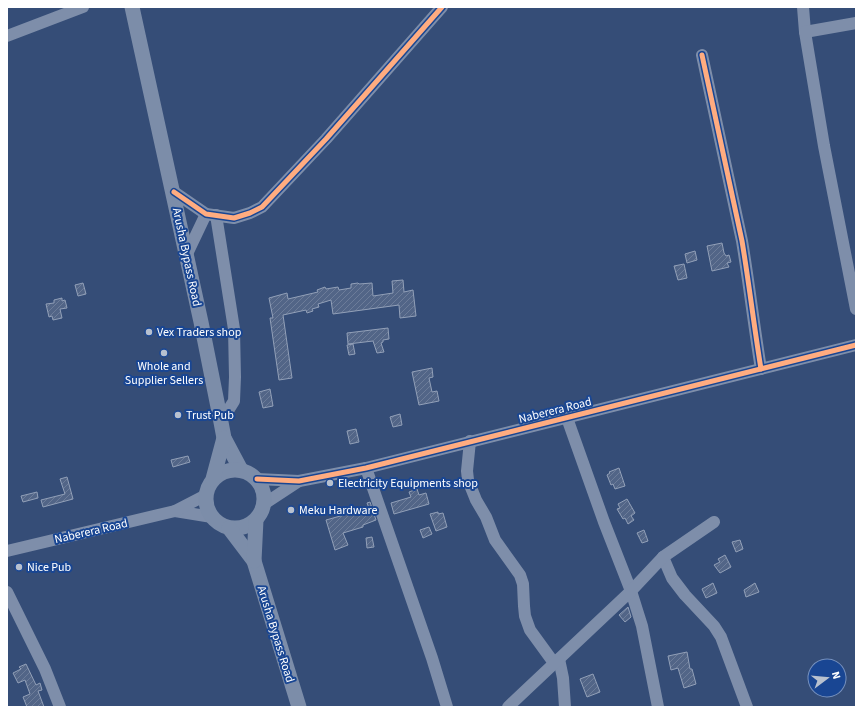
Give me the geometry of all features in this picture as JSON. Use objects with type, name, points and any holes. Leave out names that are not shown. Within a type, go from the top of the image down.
[{"type":"main road","name":"Arusha Bypass Road","points":[[132,7],[174,192],[224,438],[241,470]]},
{"type":"main road","name":"Arusha Bypass Road","points":[[206,495],[208,486],[213,479],[224,438]]},
{"type":"main road","points":[[213,479],[221,472],[230,469],[241,470],[249,473],[257,478],[262,486],[264,504]]},
{"type":"main road","points":[[206,495],[206,502],[212,517]]},
{"type":"main road","name":"Arusha Bypass Road","points":[[264,504],[256,520],[254,561],[299,707]]},
{"type":"main road","name":"Arusha Bypass Road","points":[[212,517],[219,524],[229,528],[254,561]]},
{"type":"main road","points":[[229,528],[239,528],[256,520]]},
{"type":"street","points":[[7,36],[83,7]]},
{"type":"street","points":[[174,192],[211,215],[234,218],[243,216],[262,207],[326,139],[442,7]]},
{"type":"street","points":[[803,7],[824,146],[856,309]]},
{"type":"street","points":[[806,32],[856,23]]},
{"type":"street","points":[[702,54],[742,241],[761,369]]},
{"type":"street","points":[[186,256],[211,215]]},
{"type":"street","points":[[211,215],[234,329],[234,401],[229,409],[220,416]]},
{"type":"street","name":"Naberera Road","points":[[257,478],[299,481],[366,468],[856,345]]},
{"type":"street","points":[[567,418],[604,522],[632,590],[642,626],[658,707]]},
{"type":"street","points":[[470,441],[467,471],[468,480],[476,500],[486,517],[496,540],[520,575],[523,584],[525,616],[530,630],[557,661],[563,678],[565,707]]},
{"type":"street","points":[[366,468],[427,644],[447,707]]},
{"type":"street","name":"Naberera Road","points":[[264,504],[299,481]]},
{"type":"street","name":"Naberera Road","points":[[7,551],[175,511],[206,495]]},
{"type":"street","name":"Naberera Road","points":[[175,511],[212,517]]},
{"type":"street","points":[[508,707],[632,590],[663,557],[714,522]]},
{"type":"street","points":[[663,557],[672,578],[685,595],[714,626],[720,637],[747,707]]},
{"type":"street","points":[[7,592],[45,669],[60,707]]},
{"type":"building","points":[[722,243],[724,253],[726,256],[729,255],[731,262],[727,263],[729,267],[712,271],[707,246]]},
{"type":"building","points":[[695,251],[697,260],[687,263],[685,254]]},
{"type":"building","points":[[684,264],[687,278],[678,280],[674,266]]},
{"type":"building","points":[[403,280],[404,292],[413,290],[416,316],[400,318],[399,305],[333,314],[331,300],[318,304],[319,307],[312,309],[313,311],[307,313],[306,310],[283,315],[292,378],[279,380],[270,318],[273,318],[269,298],[287,293],[288,299],[318,292],[317,290],[325,287],[326,289],[338,287],[339,290],[351,288],[351,284],[358,283],[372,283],[373,296],[393,293],[392,281]]},
{"type":"building","points":[[83,283],[86,294],[78,296],[75,285]]},
{"type":"building","points":[[62,298],[62,301],[65,300],[67,308],[60,309],[62,318],[53,320],[52,316],[49,317],[46,304],[54,303],[54,300]]},
{"type":"building","points":[[388,328],[389,339],[383,340],[381,343],[384,352],[377,353],[373,341],[348,344],[347,333]]},
{"type":"building","points":[[353,344],[355,354],[349,355],[347,345]]},
{"type":"building","points":[[432,368],[433,377],[429,378],[432,392],[437,391],[439,401],[419,405],[412,372]]},
{"type":"building","points":[[270,389],[273,406],[263,408],[259,392]]},
{"type":"building","points":[[400,414],[402,425],[393,427],[390,417]]},
{"type":"building","points":[[356,429],[359,442],[350,444],[347,431]]},
{"type":"building","points":[[188,456],[190,462],[173,467],[171,460]]},
{"type":"building","points":[[619,468],[625,486],[615,489],[613,484],[611,485],[607,475],[610,473],[609,472]]},
{"type":"building","points":[[67,477],[73,499],[43,507],[41,500],[65,494],[60,479]]},
{"type":"building","points":[[417,489],[419,495],[426,493],[429,504],[394,514],[391,503],[411,497],[409,492]]},
{"type":"building","points":[[37,492],[38,498],[23,502],[21,496]]},
{"type":"building","points":[[627,499],[635,513],[631,516],[634,520],[628,524],[617,509],[620,508],[618,504]]},
{"type":"building","points":[[370,502],[376,520],[363,525],[363,527],[343,533],[348,545],[335,550],[326,520],[369,508],[367,503]]},
{"type":"building","points":[[438,512],[438,514],[443,513],[447,527],[436,531],[430,514]]},
{"type":"building","points":[[429,527],[432,534],[423,538],[420,530]]},
{"type":"building","points":[[644,530],[648,541],[642,543],[637,533]]},
{"type":"building","points":[[372,537],[374,547],[367,548],[366,538]]},
{"type":"building","points":[[740,540],[743,549],[736,552],[732,542]]},
{"type":"building","points":[[725,555],[731,567],[720,573],[714,565],[720,562],[718,559]]},
{"type":"building","points":[[713,583],[717,593],[706,598],[702,589]]},
{"type":"building","points":[[755,583],[759,592],[746,597],[744,590]]},
{"type":"building","points":[[628,607],[631,617],[625,622],[619,615]]},
{"type":"building","points":[[687,652],[690,669],[692,669],[696,684],[684,688],[678,668],[671,670],[668,656]]},
{"type":"building","points":[[26,664],[36,685],[40,683],[42,690],[38,691],[44,707],[27,707],[23,697],[30,694],[25,680],[18,683],[13,673],[21,669],[19,667]]},
{"type":"building","points":[[593,674],[600,692],[587,697],[580,679]]},
{"type":"cycle path","points":[[174,192],[206,214],[234,218],[262,207],[326,139],[442,7]]},
{"type":"cycle path","points":[[702,55],[742,241],[761,369]]},
{"type":"cycle path","points":[[257,479],[299,481],[366,468],[856,345]]},
{"type":"place","name":"Vex Traders shop","points":[[149,332]]},
{"type":"place","name":"Whole and Supplier Sellers","points":[[164,353]]},
{"type":"place","name":"Trust Pub","points":[[178,415]]},
{"type":"place","name":"Electricity Equipments shop","points":[[330,483]]},
{"type":"place","name":"Meku Hardware","points":[[291,510]]},
{"type":"place","name":"Nice Pub","points":[[19,567]]}]
